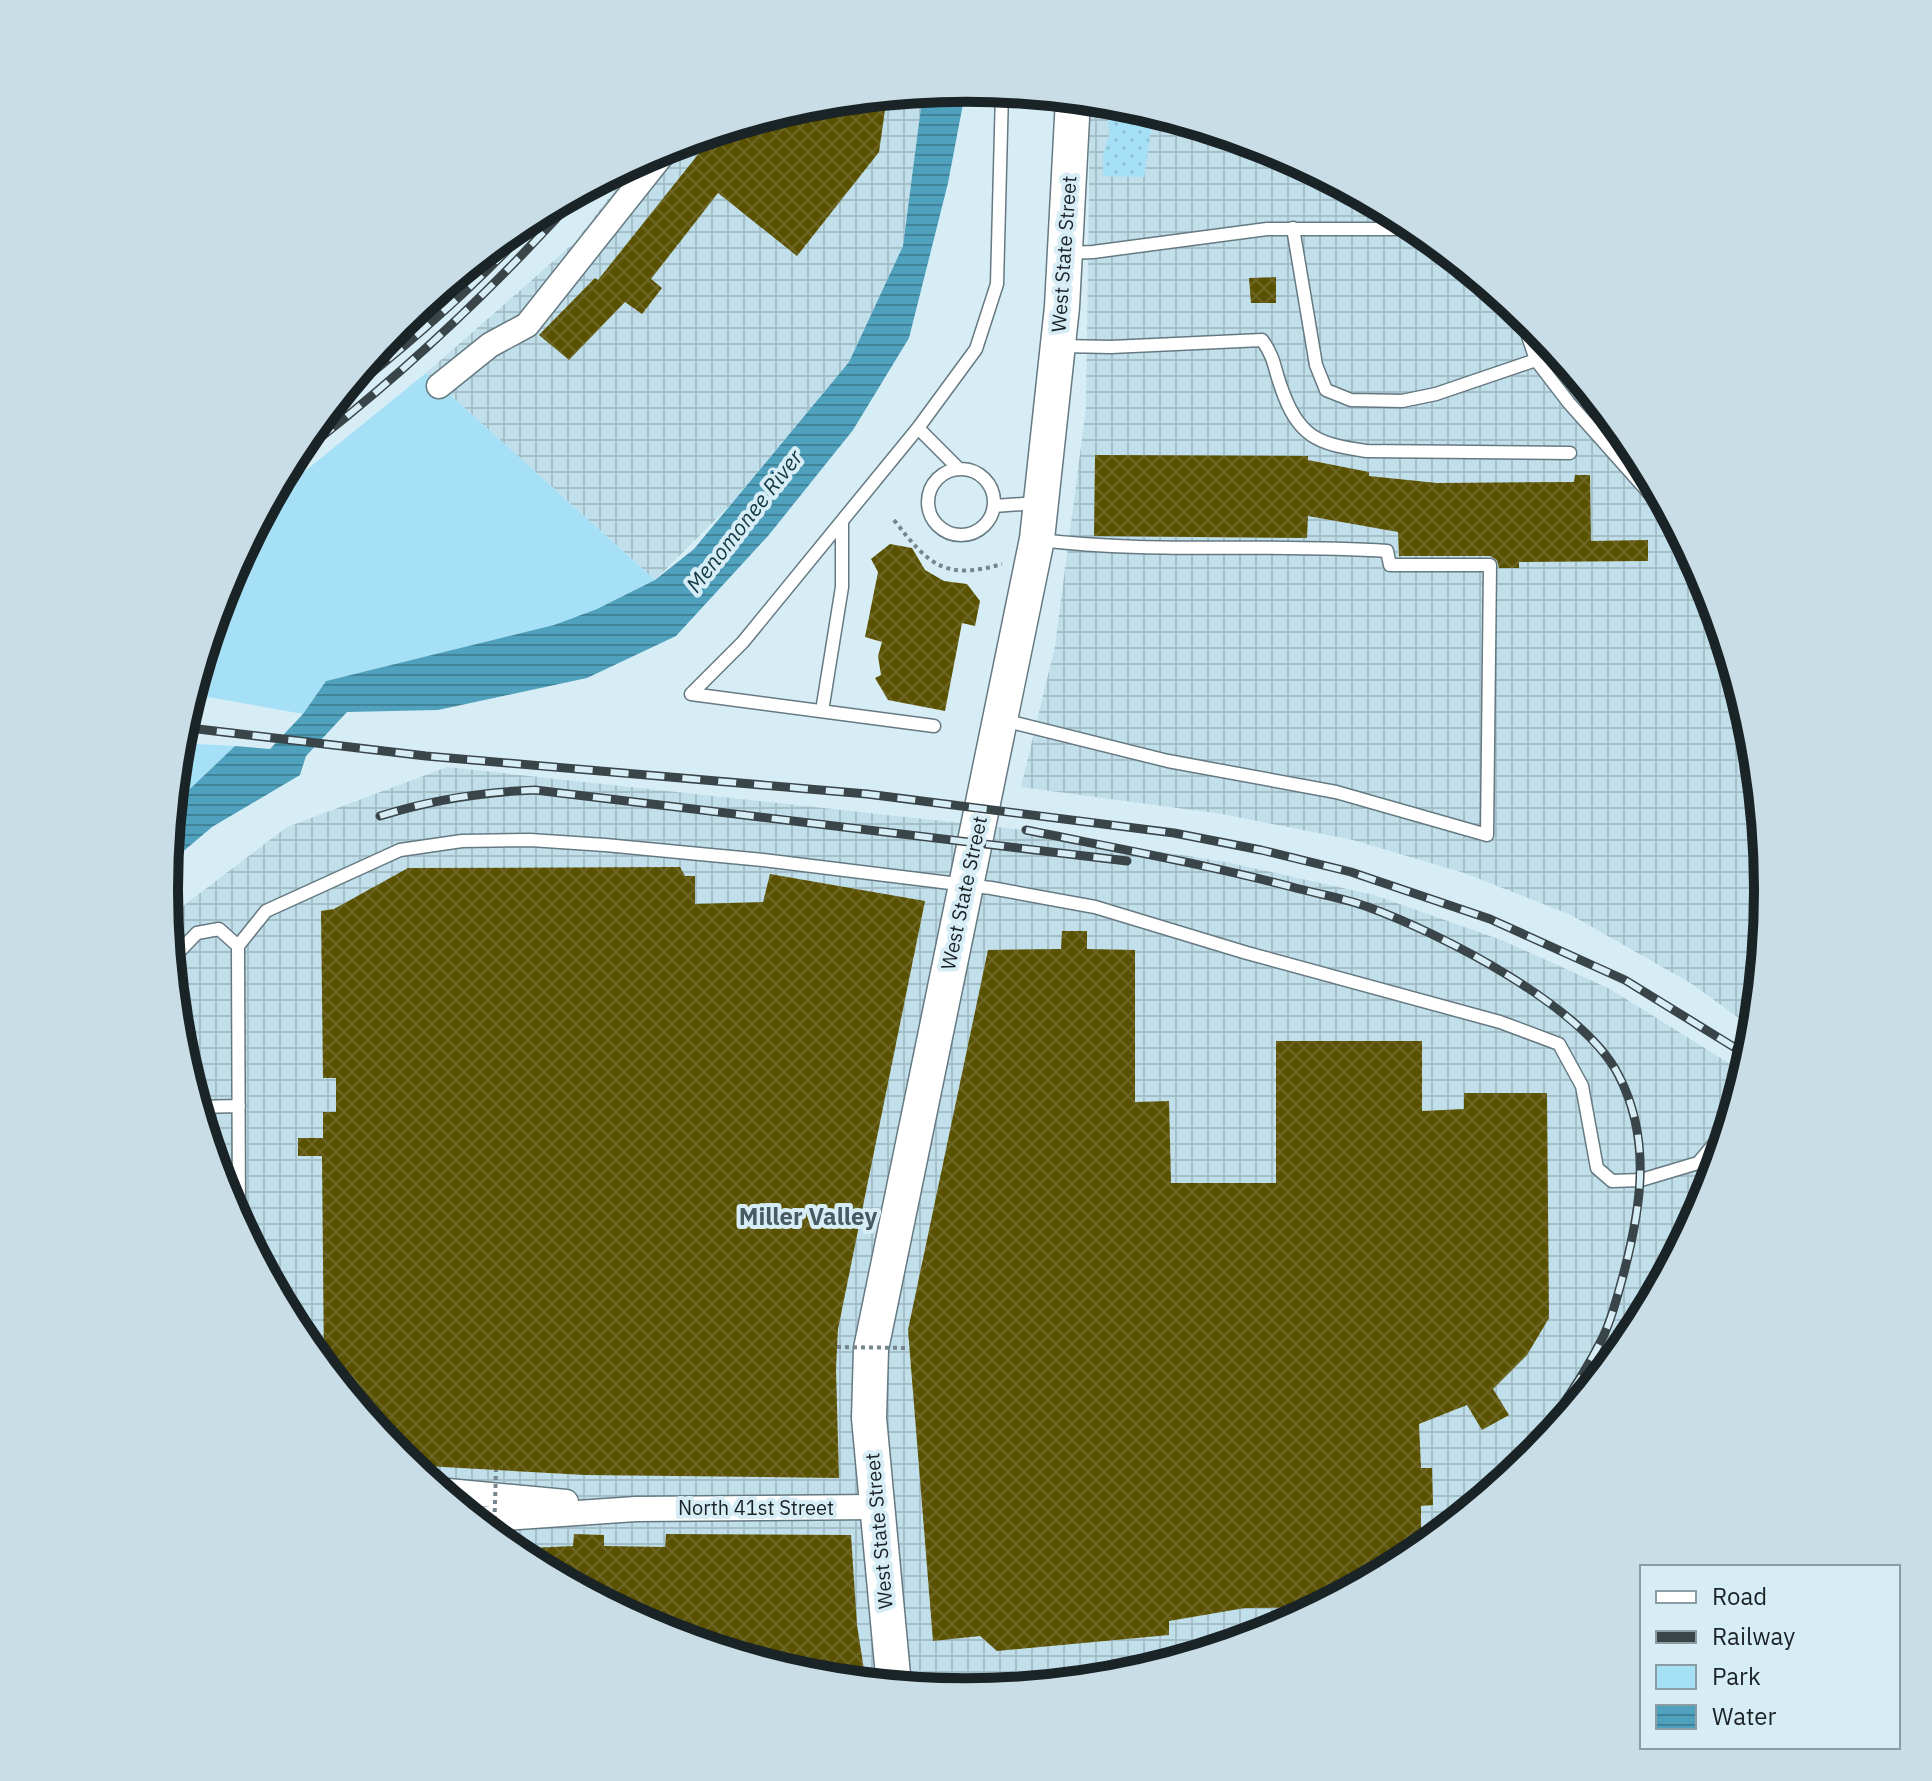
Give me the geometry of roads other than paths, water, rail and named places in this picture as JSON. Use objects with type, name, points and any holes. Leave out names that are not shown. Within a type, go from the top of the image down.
[{"type":"main road","name":"West State Street","points":[[893,1675],[869,1418],[871,1349],[1037,539],[1065,254],[1072,110]]},
{"type":"street","points":[[439,386],[490,345],[527,325],[652,167]]},
{"type":"street","name":"North 41st Street","points":[[457,1492],[636,1509]]},
{"type":"street","name":"North 41st Street","points":[[490,1519],[636,1509],[876,1507]]},
{"type":"lane","points":[[934,726],[691,694],[743,642],[918,428],[976,349],[997,284],[1002,103]]},
{"type":"lane","points":[[1065,254],[1293,228],[1394,229]]},
{"type":"lane","points":[[1293,228],[1316,365],[1326,390],[1351,400],[1402,401],[1436,394],[1536,360]]},
{"type":"lane","points":[[1529,338],[1536,360],[1569,403],[1643,486]]},
{"type":"lane","points":[[1057,345],[1111,347],[1262,340],[1273,355],[1281,388],[1300,426],[1316,439],[1338,447],[1366,451],[1570,453]]},
{"type":"lane","points":[[918,428],[958,468]]},
{"type":"lane","points":[[958,468],[968,469],[985,478],[994,496],[994,506],[985,525],[964,535],[953,534],[934,521],[929,511],[928,499],[937,478],[946,471],[958,468]]},
{"type":"lane","points":[[994,506],[1040,503]]},
{"type":"lane","points":[[822,711],[842,587],[842,522]]},
{"type":"lane","points":[[999,719],[1168,761],[1336,792],[1487,835],[1490,565],[1390,565],[1387,551],[1290,547],[1116,547],[1037,539]]},
{"type":"lane","points":[[239,1194],[238,946],[266,911],[366,863],[400,850],[462,841],[530,840],[763,860],[966,885],[1090,906],[1247,953],[1500,1022],[1559,1044],[1582,1086],[1597,1168],[1612,1181],[1641,1180],[1698,1163],[1712,1146]]},
{"type":"lane","points":[[180,951],[197,933],[219,929],[238,946]]},
{"type":"lane","points":[[208,1107],[239,1106]]},
{"type":"water","name":"Menomonee River","points":[[963,102],[948,183],[909,338],[853,430],[768,536],[676,636],[587,678],[438,710],[347,712],[306,756],[300,775],[212,827],[179,855],[183,795],[235,746],[270,749],[303,714],[326,681],[554,625],[597,609],[655,580],[694,549],[849,362],[903,246],[921,104]]},
{"type":"railway","points":[[320,437],[443,333],[556,218]]},
{"type":"railway","points":[[371,373],[443,312],[506,251]]},
{"type":"railway","points":[[195,729],[426,756],[867,794],[1174,833],[1261,850],[1351,872],[1490,919],[1625,980],[1738,1049]]},
{"type":"railway","points":[[380,816],[456,798],[535,790],[1127,861]]},
{"type":"railway","points":[[1026,830],[1226,871],[1368,907],[1470,953],[1507,975],[1575,1024],[1601,1050],[1619,1076],[1636,1125],[1640,1150],[1638,1200],[1623,1276],[1606,1331],[1559,1410]]},
{"type":"railway","points":[[1602,1358],[1603,1353]]},
{"type":"district","name":"Miller Valley","points":[[808,1217]]}]
